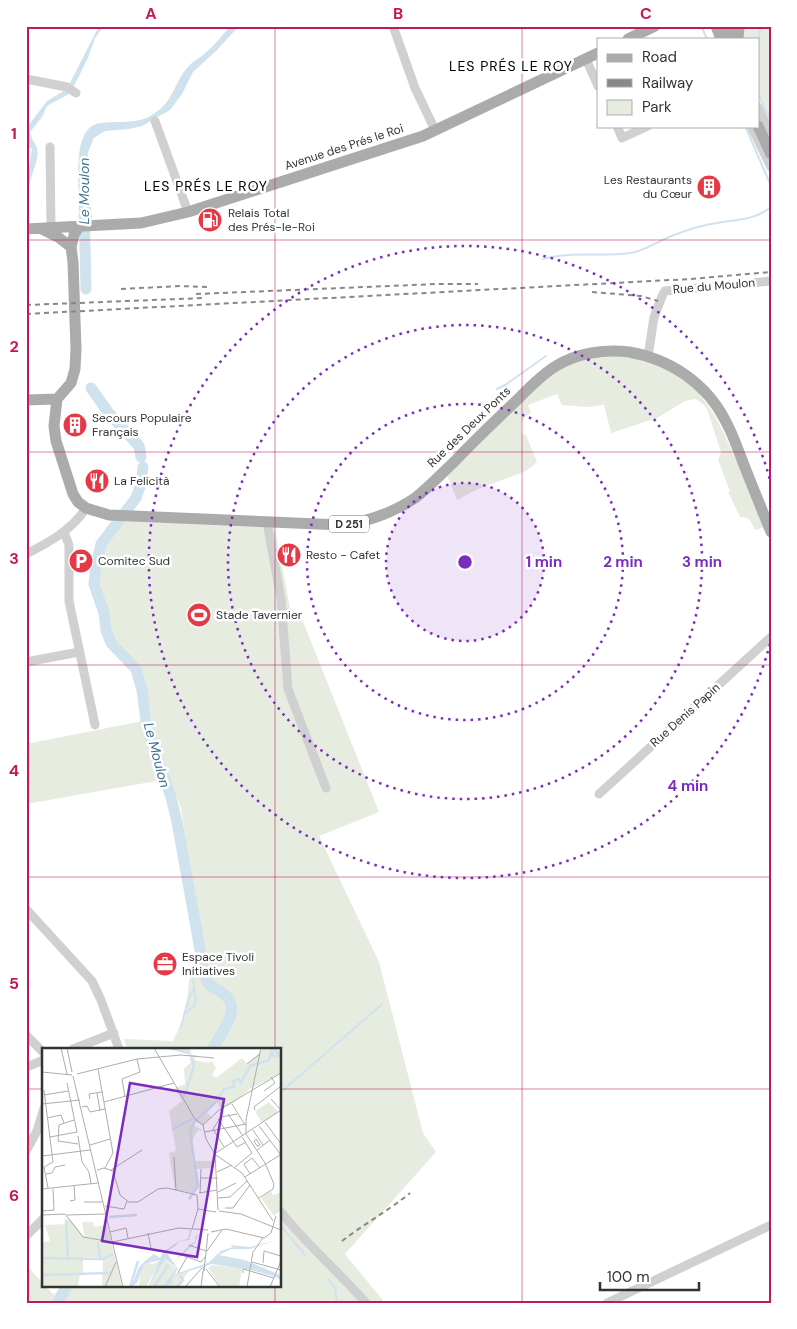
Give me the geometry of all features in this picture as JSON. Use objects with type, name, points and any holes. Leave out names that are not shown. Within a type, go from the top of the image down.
[{"type":"main road","points":[[630,38],[655,26]]},
{"type":"main road","points":[[716,26],[721,38]]},
{"type":"main road","points":[[726,26],[731,38]]},
{"type":"main road","points":[[732,26],[737,38]]},
{"type":"main road","name":"Avenue des Prés le Roi","points":[[26,229],[140,223],[188,212],[399,144],[435,130],[597,54]]},
{"type":"main road","points":[[759,128],[771,154]]},
{"type":"main road","points":[[79,226],[71,243],[76,361],[71,383],[56,399],[54,426],[56,441],[73,494],[78,502],[86,508]]},
{"type":"main road","points":[[50,228],[58,236],[71,243]]},
{"type":"main road","points":[[50,228],[71,243]]},
{"type":"main road","name":"Rue des Deux Ponts","points":[[86,508],[110,515],[267,522],[341,525],[369,520],[392,511],[423,491],[535,382],[558,365],[574,357],[600,352],[626,352],[648,357],[684,374],[700,386],[714,402],[730,430],[771,532]]},
{"type":"main road","points":[[26,400],[56,399]]},
{"type":"street","points":[[393,26],[415,88],[435,130]]},
{"type":"street","points":[[586,59],[597,84]]},
{"type":"street","points":[[26,79],[72,90]]},
{"type":"street","points":[[760,111],[771,136]]},
{"type":"street","points":[[155,121],[188,212]]},
{"type":"street","points":[[618,128],[622,138],[644,128]]},
{"type":"street","points":[[752,128],[771,168]]},
{"type":"street","points":[[50,147],[50,228]]},
{"type":"street","name":"Rue du Moulon","points":[[648,357],[654,317],[665,291],[771,281]]},
{"type":"street","points":[[26,554],[64,532],[86,508]]},
{"type":"street","points":[[267,522],[282,599],[288,688],[326,788]]},
{"type":"street","points":[[64,532],[68,545],[68,601],[94,725]]},
{"type":"street","name":"Rue Denis Papin","points":[[599,794],[771,637]]},
{"type":"street","points":[[26,662],[79,652]]},
{"type":"street","points":[[26,909],[92,981],[119,1048]]},
{"type":"street","points":[[76,1048],[114,1033]]},
{"type":"street","points":[[26,1035],[42,1051]]},
{"type":"street","points":[[26,1067],[42,1061]]},
{"type":"street","points":[[26,1151],[37,1132],[42,1115]]},
{"type":"street","points":[[281,1212],[366,1303]]},
{"type":"street","points":[[26,1236],[42,1220]]},
{"type":"street","points":[[607,1303],[771,1225]]},
{"type":"green space","points":[[732,26],[771,26],[771,123],[760,97],[760,38],[737,38]]},
{"type":"green space","points":[[613,356],[638,359],[659,365],[677,374],[692,386],[716,418],[764,527],[755,530],[750,520],[740,517],[728,492],[730,491],[718,460],[721,452],[707,409],[695,399],[685,401],[657,418],[611,433],[604,405],[587,407],[562,405],[557,394],[528,405],[531,413],[522,421],[522,433],[526,435],[537,462],[526,471],[478,489],[457,500],[447,475],[538,386],[566,365],[587,359]]},
{"type":"green space","points":[[271,516],[290,608],[302,619],[379,812],[319,836],[379,962],[423,1133],[436,1152],[345,1254],[385,1303],[26,1303],[26,1265],[42,1282],[42,1286],[46,1286],[54,1295],[61,1286],[281,1286],[281,1048],[127,1048],[124,1039],[173,1041],[186,1013],[189,981],[196,958],[191,929],[189,862],[181,808],[157,745],[146,685],[128,659],[111,643],[106,630],[104,613],[94,584],[101,544],[121,518]]},
{"type":"green space","points":[[143,721],[162,780],[26,804],[26,744]]},
{"type":"water","points":[[99,26],[104,26],[95,38],[88,58],[73,88],[69,94],[47,106],[42,117],[30,132],[38,152],[29,185],[26,185],[32,149],[26,145],[28,126],[47,101],[67,89]]},
{"type":"water","points":[[230,26],[239,26],[193,72],[182,94],[170,110],[142,126],[105,131],[94,138],[88,152],[87,171],[92,218],[80,218],[78,163],[84,136],[91,127],[101,123],[145,119],[158,111],[169,99],[189,66],[211,48]]},
{"type":"waterway","points":[[701,26],[707,38]]},
{"type":"waterway","points":[[758,38],[761,26]]},
{"type":"waterway","points":[[760,98],[771,122]]},
{"type":"waterway","points":[[746,128],[771,186]]},
{"type":"waterway","name":"Le Moulon","points":[[84,204],[86,289]]},
{"type":"waterway","points":[[543,259],[565,255],[635,252],[687,230],[752,217],[771,207]]},
{"type":"waterway","points":[[497,389],[546,356]]},
{"type":"waterway","name":"Le Moulon","points":[[91,388],[108,412],[139,446],[141,457]]},
{"type":"waterway","name":"Le Moulon","points":[[143,467],[141,484],[136,498],[101,544],[94,584],[104,613],[106,630],[111,643],[136,669],[142,690],[146,721],[151,740],[171,797],[177,822],[205,977],[211,986],[225,995],[230,1001],[232,1008],[228,1022],[214,1048]]},
{"type":"waterway","points":[[186,1013],[196,1002],[192,969],[201,959]]},
{"type":"waterway","points":[[181,1027],[188,1000],[194,989]]},
{"type":"waterway","points":[[281,1092],[382,1004]]},
{"type":"waterway","points":[[281,1226],[305,1255]]},
{"type":"waterway","points":[[328,1279],[335,1287],[337,1303]]},
{"type":"waterway","name":"Le Moulon","points":[[58,1303],[66,1286]]},
{"type":"railway","points":[[26,314],[690,279],[771,272]]},
{"type":"railway","points":[[196,294],[478,284]]},
{"type":"railway","points":[[121,289],[180,286],[208,287]]},
{"type":"railway","points":[[592,292],[641,296],[658,301]]},
{"type":"railway","points":[[26,305],[204,298]]},
{"type":"railway","points":[[342,1241],[410,1193]]},
{"type":"place","name":"Les Restaurants du Cœur","points":[[709,187]]},
{"type":"place","name":"Relais Total des Prés-le-Roi","points":[[210,220]]},
{"type":"place","name":"Secours Populaire Français","points":[[75,425]]},
{"type":"place","name":"La Felicità","points":[[97,481]]},
{"type":"place","name":"Resto - Cafet","points":[[289,555]]},
{"type":"place","name":"Comitec Sud","points":[[81,561]]},
{"type":"place","name":"Stade Tavernier","points":[[199,615]]},
{"type":"place","name":"Espace Tivoli Initiatives","points":[[165,964]]},
{"type":"district","name":"LES PRÉS LE ROY","points":[[511,66]]},
{"type":"district","name":"LES PRÉS LE ROY","points":[[206,186]]}]
